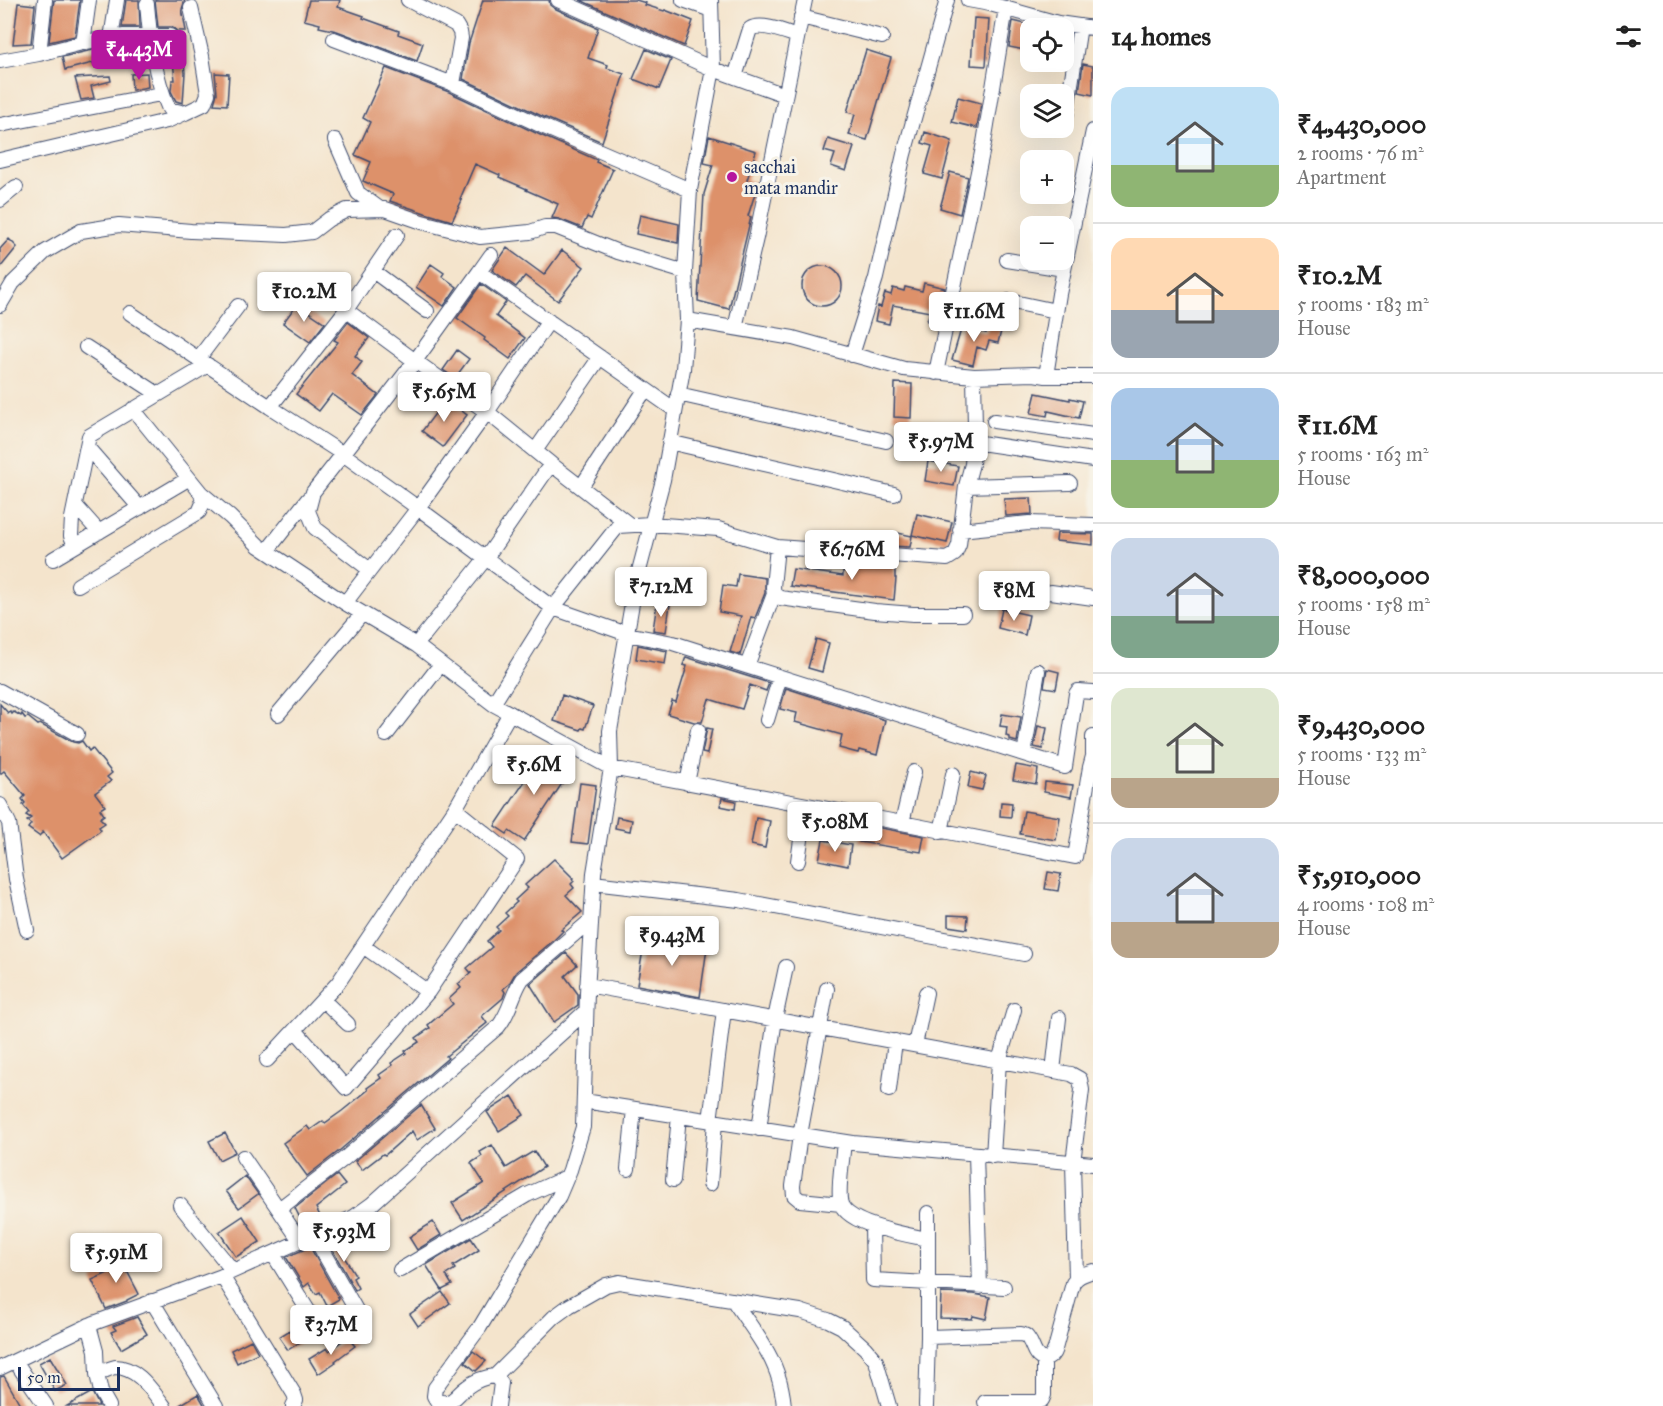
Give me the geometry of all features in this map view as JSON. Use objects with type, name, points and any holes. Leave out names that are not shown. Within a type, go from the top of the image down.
[{"type":"street","points":[[39,54],[45,0]]},
{"type":"street","points":[[82,43],[89,0]]},
{"type":"street","points":[[111,38],[117,0]]},
{"type":"street","points":[[408,0],[456,25],[460,32],[453,84]]},
{"type":"street","points":[[558,0],[713,69],[785,94]]},
{"type":"street","points":[[683,0],[711,5],[713,69],[690,190],[685,272],[687,320],[682,369],[663,480],[635,586],[610,731],[611,768],[593,883],[587,985],[583,1127],[559,1196],[480,1327],[435,1388],[434,1396],[440,1404],[449,1402],[475,1381],[495,1376],[554,1317],[606,1285],[618,1282],[800,1311],[828,1320],[842,1327],[876,1361],[890,1406]]},
{"type":"street","points":[[735,328],[805,0]]},
{"type":"street","points":[[852,355],[876,278],[904,154],[947,0]]},
{"type":"street","points":[[968,0],[1058,23],[1087,27],[1074,84]]},
{"type":"street","points":[[147,4],[150,36],[161,93],[168,109],[185,113]]},
{"type":"street","points":[[0,160],[167,121],[204,104],[208,94],[191,8]]},
{"type":"street","points":[[936,373],[984,143],[1006,8]]},
{"type":"street","points":[[801,17],[882,37]]},
{"type":"street","points":[[735,77],[750,29],[762,26],[797,36]]},
{"type":"street","points":[[0,61],[124,36],[170,36]]},
{"type":"street","points":[[334,39],[453,84],[542,126],[690,190]]},
{"type":"street","points":[[0,125],[161,93]]},
{"type":"street","points":[[1074,221],[1093,131]]},
{"type":"street","points":[[335,140],[358,193],[380,209]]},
{"type":"street","points":[[0,200],[16,187]]},
{"type":"street","points":[[0,305],[13,283],[45,252],[81,231],[119,225],[286,235],[312,232],[329,219],[347,210],[385,209],[422,222],[480,237],[556,227],[618,252],[685,272]]},
{"type":"street","points":[[270,407],[346,310],[397,235]]},
{"type":"street","points":[[267,551],[415,361],[491,255]]},
{"type":"street","points":[[1007,260],[1020,262]]},
{"type":"street","points":[[1046,376],[1064,270]]},
{"type":"street","points":[[373,271],[427,311]]},
{"type":"street","points":[[479,272],[675,410]]},
{"type":"street","points":[[1009,301],[1056,311]]},
{"type":"street","points":[[75,546],[71,536],[89,436],[158,394],[203,362],[238,306]]},
{"type":"street","points":[[346,310],[487,412],[630,525]]},
{"type":"street","points":[[130,313],[343,454],[553,608],[627,634],[673,643],[1065,767],[1076,694],[1078,691],[1093,692]]},
{"type":"street","points":[[687,320],[793,338],[904,369],[974,376],[1034,374],[1093,376]]},
{"type":"street","points":[[345,603],[418,508],[549,321]]},
{"type":"street","points":[[86,347],[158,394]]},
{"type":"street","points":[[535,451],[600,357]]},
{"type":"street","points":[[493,704],[553,608],[618,526],[650,524],[718,529],[777,547],[947,559],[955,554],[959,544],[966,486],[972,464],[974,376]]},
{"type":"street","points":[[581,488],[645,390]]},
{"type":"street","points":[[678,394],[886,441]]},
{"type":"street","points":[[133,409],[188,479],[259,546],[362,614],[416,645],[493,704],[611,768],[1075,857],[1093,755],[1093,737]]},
{"type":"street","points":[[994,421],[1093,435]]},
{"type":"street","points":[[669,442],[894,494]]},
{"type":"street","points":[[974,442],[1093,460]]},
{"type":"street","points":[[87,447],[140,508]]},
{"type":"street","points":[[416,645],[486,558],[551,464]]},
{"type":"street","points":[[53,559],[188,479]]},
{"type":"street","points":[[966,486],[1070,483]]},
{"type":"street","points":[[314,492],[308,511],[315,528],[370,570]]},
{"type":"street","points":[[78,585],[199,512],[203,503],[201,493]]},
{"type":"street","points":[[75,505],[99,532]]},
{"type":"street","points":[[960,530],[1029,523],[1093,525]]},
{"type":"street","points":[[747,666],[774,594],[777,547]]},
{"type":"street","points":[[1020,598],[1051,592],[1093,598]]},
{"type":"street","points":[[774,594],[780,598],[875,611],[963,614]]},
{"type":"street","points":[[278,714],[362,614]]},
{"type":"street","points":[[386,735],[441,664]]},
{"type":"street","points":[[1024,754],[1038,671]]},
{"type":"street","points":[[767,720],[780,677]]},
{"type":"street","points":[[0,691],[77,734]]},
{"type":"street","points":[[267,1060],[338,983],[455,809],[510,713]]},
{"type":"street","points":[[687,783],[698,729]]},
{"type":"street","points":[[902,823],[914,772]]},
{"type":"street","points":[[941,832],[953,774]]},
{"type":"street","points":[[0,805],[9,823],[16,879],[27,930]]},
{"type":"street","points":[[798,861],[806,805]]},
{"type":"street","points":[[295,1030],[346,1088],[428,992],[517,859],[455,809]]},
{"type":"street","points":[[593,883],[739,900],[1024,954]]},
{"type":"street","points":[[279,1209],[345,1158],[498,1027],[507,1014],[522,979],[591,920]]},
{"type":"street","points":[[363,946],[428,992]]},
{"type":"street","points":[[759,1129],[775,1019],[786,967]]},
{"type":"street","points":[[587,985],[1071,1074],[1080,1079],[1082,1090],[1073,1163],[1076,1278],[1053,1355],[1044,1360]]},
{"type":"street","points":[[827,989],[793,1186],[794,1195],[800,1200],[841,1204]]},
{"type":"street","points":[[915,1045],[926,993]]},
{"type":"street","points":[[323,1000],[348,1024]]},
{"type":"street","points":[[710,1184],[712,1121],[724,1010]]},
{"type":"street","points":[[993,1156],[999,1061],[1014,1010]]},
{"type":"street","points":[[0,1368],[89,1325],[228,1273],[354,1217],[372,1204],[586,1011]]},
{"type":"street","points":[[1053,1071],[1059,1017]]},
{"type":"street","points":[[889,1090],[894,1041]]},
{"type":"street","points":[[584,1101],[844,1142],[1093,1164]]},
{"type":"street","points":[[628,1170],[634,1109]]},
{"type":"street","points":[[673,1180],[679,1116]]},
{"type":"street","points":[[844,1142],[840,1184],[841,1204],[848,1212],[872,1226],[927,1239]]},
{"type":"street","points":[[976,1154],[980,1287]]},
{"type":"street","points":[[243,1157],[279,1209],[307,1239],[360,1317]]},
{"type":"street","points":[[400,1270],[526,1196],[567,1177]]},
{"type":"street","points":[[180,1205],[228,1273],[294,1394],[296,1400],[293,1406]]},
{"type":"street","points":[[926,1406],[928,1213]]},
{"type":"street","points":[[872,1226],[873,1280],[1004,1287]]},
{"type":"street","points":[[273,1254],[322,1334]]},
{"type":"street","points":[[1076,1278],[1093,1271]]},
{"type":"street","points":[[733,1300],[769,1355],[780,1381],[784,1406]]},
{"type":"street","points":[[152,1301],[216,1406]]},
{"type":"street","points":[[89,1325],[96,1351],[101,1392],[109,1406]]},
{"type":"street","points":[[928,1337],[1021,1334],[1031,1341],[1035,1353],[1044,1360]]},
{"type":"street","points":[[985,1402],[1037,1402],[1042,1400],[1044,1360]]},
{"type":"street","points":[[15,1361],[46,1406]]},
{"type":"street","points":[[97,1374],[114,1367],[128,1371],[142,1379],[164,1406]]},
{"type":"street","points":[[495,1376],[501,1383],[498,1406]]},
{"type":"building","points":[[54,0],[80,0],[75,36],[49,42]]},
{"type":"building","points":[[126,0],[139,0],[140,27],[122,27]]},
{"type":"building","points":[[155,0],[185,0],[182,9],[186,31],[178,31],[171,27],[158,27]]},
{"type":"building","points":[[309,0],[340,0],[338,7],[364,16],[363,18],[399,31],[398,34],[423,43],[417,61],[304,20]]},
{"type":"building","points":[[483,0],[549,0],[550,5],[554,8],[598,28],[588,58],[624,74],[602,142],[463,79],[469,43]]},
{"type":"building","points":[[580,0],[636,0],[693,21],[684,46]]},
{"type":"building","points":[[18,3],[35,5],[31,43],[13,44]]},
{"type":"building","points":[[974,18],[989,19],[986,66],[971,65]]},
{"type":"building","points":[[1013,21],[1020,23],[1020,49],[1009,47]]},
{"type":"building","points":[[117,46],[120,56],[65,70],[62,57]]},
{"type":"building","points":[[646,49],[671,60],[659,89],[633,79]]},
{"type":"building","points":[[866,50],[891,58],[867,140],[849,135],[855,114],[847,112]]},
{"type":"building","points":[[184,60],[183,103],[176,101],[171,91],[172,80],[175,80],[173,61]]},
{"type":"building","points":[[1083,64],[1093,66],[1093,95],[1079,92]]},
{"type":"building","points":[[386,68],[449,92],[613,169],[591,219],[587,217],[582,228],[552,218],[558,204],[475,164],[452,221],[390,201],[393,194],[363,181],[371,162],[355,155],[370,122],[363,118]]},
{"type":"building","points":[[147,73],[148,87],[132,90],[131,74]]},
{"type":"building","points":[[215,73],[229,74],[227,105],[214,104],[217,93]]},
{"type":"building","points":[[110,76],[111,81],[91,86],[94,98],[81,100],[75,78]]},
{"type":"building","points":[[958,97],[981,103],[977,128],[952,122]]},
{"type":"building","points":[[925,132],[952,141],[942,179],[924,174],[932,146],[922,143]]},
{"type":"building","points":[[709,136],[756,151],[747,180],[758,184],[748,216],[751,217],[729,309],[698,301],[704,194],[713,165],[704,163]]},
{"type":"building","points":[[828,139],[854,147],[846,171],[831,166],[835,154],[824,151]]},
{"type":"building","points":[[950,172],[968,177],[960,214],[940,208]]},
{"type":"building","points":[[640,215],[679,224],[678,243],[636,234]]},
{"type":"building","points":[[9,239],[17,247],[0,268],[0,249]]},
{"type":"building","points":[[507,248],[544,275],[562,250],[584,267],[558,301],[525,276],[516,287],[492,270]]},
{"type":"building","points":[[431,264],[444,273],[442,276],[457,287],[444,306],[416,287]]},
{"type":"building","points":[[822,266],[830,267],[836,272],[841,278],[841,294],[836,300],[830,305],[822,306],[814,305],[808,300],[803,294],[802,286],[803,278],[808,272],[814,267]]},
{"type":"building","points":[[924,283],[945,288],[937,323],[927,321],[930,312],[893,305],[889,324],[875,321],[878,306],[881,307],[885,293],[891,295],[893,288],[904,291],[905,287],[922,291]]},
{"type":"building","points":[[481,284],[506,302],[496,316],[525,338],[510,359],[457,318]]},
{"type":"building","points":[[297,304],[325,323],[310,342],[283,323]]},
{"type":"building","points":[[348,322],[369,338],[355,356],[362,362],[352,375],[378,395],[362,415],[332,394],[319,411],[296,394],[338,342],[334,340]]},
{"type":"building","points":[[989,324],[1002,327],[998,343],[989,341],[986,350],[977,347],[973,365],[952,360],[962,326],[986,333]]},
{"type":"building","points":[[457,350],[469,359],[455,378],[443,370]]},
{"type":"building","points":[[895,383],[912,384],[911,418],[894,417]]},
{"type":"building","points":[[1036,393],[1083,401],[1079,418],[1048,411],[1047,416],[1031,413]]},
{"type":"building","points":[[446,399],[467,415],[443,447],[422,431]]},
{"type":"building","points":[[928,461],[958,466],[954,486],[925,481]]},
{"type":"building","points":[[1031,498],[1032,514],[1006,516],[1004,499]]},
{"type":"building","points":[[917,514],[952,522],[947,543],[912,535]]},
{"type":"building","points":[[893,532],[912,536],[910,547],[890,546]]},
{"type":"building","points":[[1057,533],[1093,534],[1093,545],[1056,541]]},
{"type":"building","points":[[895,564],[894,600],[790,586],[793,569],[843,576],[843,565]]},
{"type":"building","points":[[738,574],[765,578],[765,593],[755,618],[751,617],[740,655],[730,652],[741,616],[719,612],[723,585],[736,587]]},
{"type":"building","points":[[657,603],[670,605],[666,632],[653,630]]},
{"type":"building","points":[[1002,609],[1029,615],[1025,635],[998,628]]},
{"type":"building","points":[[816,639],[829,643],[822,672],[808,668]]},
{"type":"building","points":[[638,645],[667,651],[665,664],[636,659]]},
{"type":"building","points":[[686,657],[769,683],[766,691],[750,685],[742,709],[709,699],[702,722],[694,722],[668,714],[672,701],[676,702],[687,666],[683,665]]},
{"type":"building","points":[[1047,669],[1059,672],[1056,689],[1044,687]]},
{"type":"building","points":[[786,688],[885,720],[877,755],[839,748],[842,735],[795,722],[797,713],[780,709]]},
{"type":"building","points":[[562,695],[593,706],[585,729],[581,730],[554,721]]},
{"type":"building","points":[[0,704],[8,713],[10,711],[12,714],[14,712],[21,716],[22,714],[25,718],[28,717],[38,725],[73,742],[82,741],[89,751],[92,748],[112,773],[107,777],[111,781],[95,793],[105,806],[100,809],[104,815],[100,818],[105,823],[99,827],[101,830],[62,858],[43,832],[39,836],[28,828],[31,824],[27,821],[31,818],[26,815],[29,812],[23,805],[25,803],[22,799],[25,796],[4,771],[0,774]]},
{"type":"building","points":[[1002,714],[1021,717],[1017,742],[1006,736],[1007,727],[1000,726]]},
{"type":"building","points":[[1038,726],[1047,728],[1043,749],[1034,747]]},
{"type":"building","points":[[707,728],[712,729],[707,754],[702,753]]},
{"type":"building","points":[[547,748],[560,757],[557,761],[571,770],[524,841],[509,831],[507,834],[495,826]]},
{"type":"building","points":[[1016,765],[1038,769],[1036,784],[1013,780]]},
{"type":"building","points":[[971,772],[986,776],[982,790],[968,787]]},
{"type":"building","points":[[1045,782],[1073,785],[1071,797],[1044,792]]},
{"type":"building","points":[[580,783],[596,785],[588,844],[572,842]]},
{"type":"building","points":[[722,798],[736,801],[735,809],[720,806]]},
{"type":"building","points":[[1001,802],[1012,803],[1011,817],[1000,816]]},
{"type":"building","points":[[1024,811],[1060,817],[1056,840],[1020,834]]},
{"type":"building","points":[[617,817],[632,820],[630,831],[615,828]]},
{"type":"building","points":[[756,818],[770,821],[765,848],[751,845]]},
{"type":"building","points":[[862,827],[875,829],[875,827],[924,836],[921,852],[859,842]]},
{"type":"building","points":[[823,840],[851,845],[848,866],[819,860]]},
{"type":"building","points":[[554,859],[573,878],[574,881],[571,884],[574,888],[566,895],[582,912],[561,930],[563,931],[554,940],[516,972],[503,989],[505,992],[503,998],[482,1016],[487,1023],[307,1176],[283,1143],[307,1126],[310,1130],[342,1111],[381,1078],[379,1075],[393,1065],[391,1063],[419,1042],[416,1038],[430,1028],[428,1025],[453,1004],[449,999],[461,988],[458,984],[471,973],[467,968],[492,947],[487,941],[499,930],[496,927],[508,916],[505,913],[517,902],[515,900],[528,888],[525,885]]},
{"type":"building","points":[[1048,872],[1061,874],[1058,891],[1045,889]]},
{"type":"building","points":[[948,915],[968,916],[967,929],[948,926]]},
{"type":"building","points":[[645,938],[707,948],[700,997],[637,985]]},
{"type":"building","points":[[566,953],[577,965],[565,976],[578,994],[578,1005],[554,1022],[530,984]]},
{"type":"building","points":[[512,1096],[524,1115],[499,1131],[487,1112]]},
{"type":"building","points":[[421,1105],[435,1128],[417,1140],[412,1131],[385,1155],[383,1154],[362,1170],[355,1161]]},
{"type":"building","points":[[225,1133],[235,1152],[219,1160],[209,1141]]},
{"type":"building","points":[[492,1145],[506,1168],[534,1151],[544,1167],[463,1220],[452,1203],[484,1183],[471,1163],[482,1156],[480,1152]]},
{"type":"building","points":[[337,1175],[345,1185],[316,1208],[322,1220],[305,1228],[295,1208]]},
{"type":"building","points":[[245,1176],[258,1194],[239,1208],[226,1191]]},
{"type":"building","points":[[243,1216],[260,1242],[236,1257],[219,1232]]},
{"type":"building","points":[[433,1222],[441,1235],[417,1250],[409,1237]]},
{"type":"building","points":[[471,1238],[479,1250],[453,1266],[455,1269],[446,1275],[452,1285],[442,1290],[426,1265]]},
{"type":"building","points":[[333,1239],[356,1276],[353,1278],[358,1288],[355,1290],[328,1242]]},
{"type":"building","points":[[310,1247],[339,1299],[327,1306],[320,1292],[316,1294],[309,1283],[304,1287],[286,1257]]},
{"type":"building","points":[[123,1255],[130,1267],[126,1269],[139,1294],[106,1309],[92,1280],[110,1272],[106,1263]]},
{"type":"building","points":[[442,1292],[450,1303],[418,1326],[410,1314]]},
{"type":"building","points":[[941,1293],[990,1297],[986,1319],[973,1316],[972,1319],[940,1318]]},
{"type":"building","points":[[137,1317],[147,1334],[121,1349],[111,1332],[116,1330],[113,1326]]},
{"type":"building","points":[[351,1319],[359,1326],[364,1336],[353,1342],[343,1324]]},
{"type":"building","points":[[298,1325],[306,1338],[288,1350],[279,1337]]},
{"type":"building","points":[[347,1337],[355,1346],[318,1374],[309,1359],[327,1348],[329,1351]]},
{"type":"building","points":[[251,1340],[258,1353],[237,1363],[231,1350]]},
{"type":"building","points":[[473,1351],[486,1361],[476,1371],[465,1362]]},
{"type":"building","points":[[50,1357],[67,1385],[55,1391],[39,1363]]},
{"type":"building","points":[[4,1376],[21,1406],[0,1406],[0,1377]]},
{"type":"building","points":[[92,1392],[99,1406],[67,1406]]},
{"type":"building","points":[[198,1394],[205,1406],[178,1406]]},
{"type":"place","name":"sacchai mata mandir","points":[[732,177]]}]
